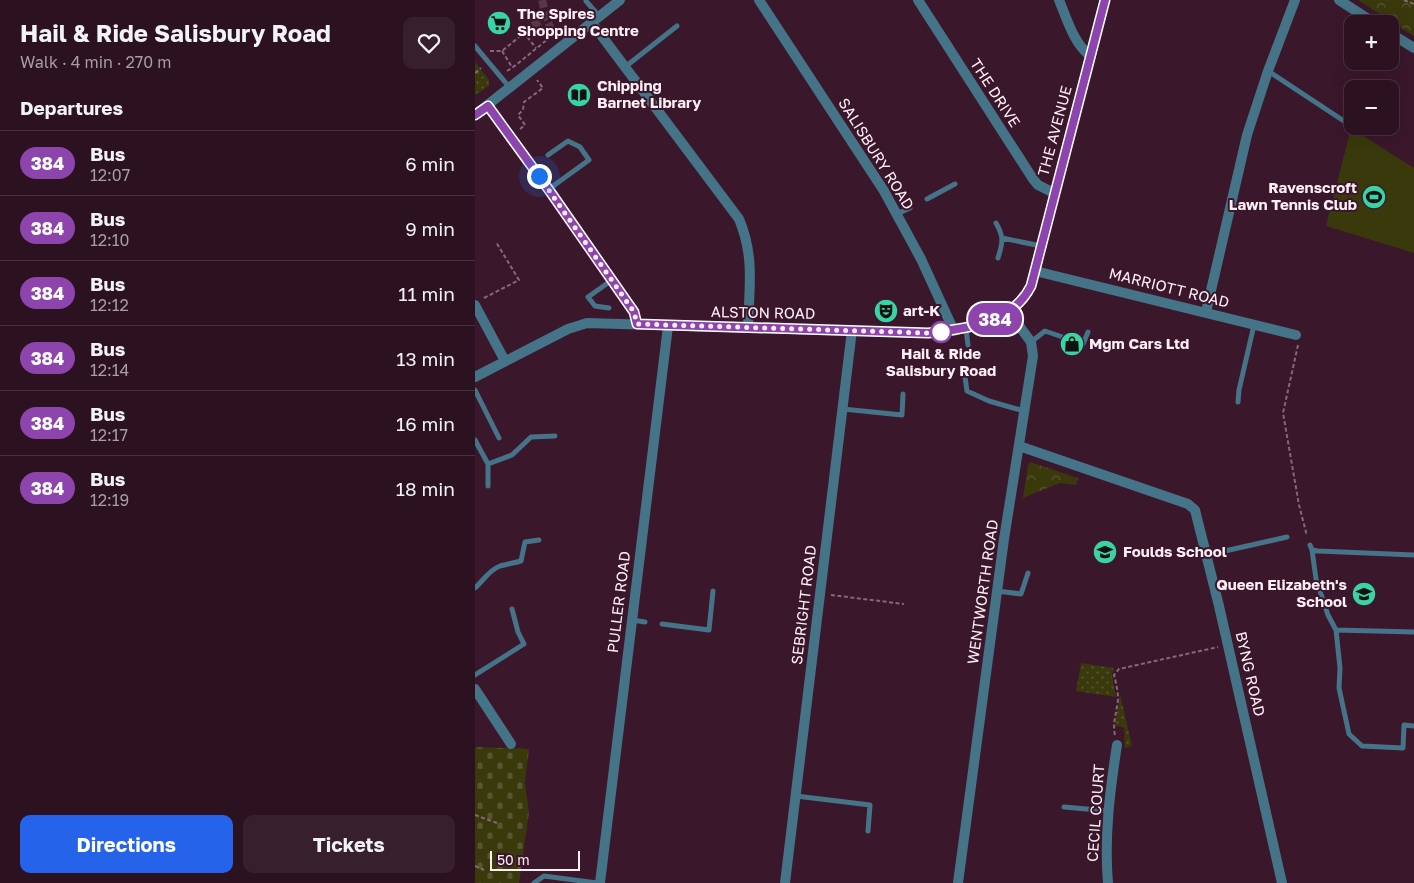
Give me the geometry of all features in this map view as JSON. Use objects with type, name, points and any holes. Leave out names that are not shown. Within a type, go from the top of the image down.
[{"type":"street","points":[[475,115],[620,0]]},
{"type":"street","name":"SALISBURY ROAD","points":[[759,0],[883,191],[921,259],[955,331]]},
{"type":"street","name":"THE DRIVE","points":[[918,0],[1033,179],[1038,185],[1054,193]]},
{"type":"street","points":[[1059,0],[1077,42],[1090,56]]},
{"type":"street","name":"THE AVENUE","points":[[1035,271],[1105,0]]},
{"type":"street","points":[[1206,312],[1247,136],[1268,71],[1295,0]]},
{"type":"street","points":[[1339,0],[1362,15]]},
{"type":"street","points":[[595,20],[625,67],[739,219],[746,236],[750,258],[748,328]]},
{"type":"street","points":[[1399,39],[1414,48]]},
{"type":"street","points":[[488,106],[634,312],[637,324]]},
{"type":"street","name":"ALSTON ROAD","points":[[475,377],[578,325],[637,324],[928,333],[966,329],[989,322],[1009,312],[1028,292],[1035,271]]},
{"type":"street","name":"MARRIOTT ROAD","points":[[1035,271],[1298,336]]},
{"type":"street","points":[[479,302],[505,361]]},
{"type":"street","points":[[1009,312],[1031,342]]},
{"type":"street","name":"PULLER ROAD","points":[[599,883],[668,326]]},
{"type":"street","name":"SEBRIGHT ROAD","points":[[785,883],[852,330]]},
{"type":"street","name":"WENTWORTH ROAD","points":[[958,883],[997,591],[1033,356],[1031,342]]},
{"type":"street","name":"BYNG ROAD","points":[[1019,446],[1188,504],[1195,510],[1199,519],[1282,883]]},
{"type":"street","points":[[475,689],[511,744]]},
{"type":"street","name":"CECIL COURT","points":[[1108,883],[1109,811],[1117,745]]},
{"type":"lane","points":[[586,1],[595,20]]},
{"type":"lane","points":[[625,67],[677,26]]},
{"type":"lane","points":[[475,46],[510,89]]},
{"type":"lane","points":[[1268,71],[1344,121]]},
{"type":"lane","points":[[547,155],[568,141],[580,147],[589,160],[549,190]]},
{"type":"lane","points":[[927,199],[955,184]]},
{"type":"lane","points":[[896,215],[909,208]]},
{"type":"lane","points":[[996,223],[1002,238],[998,258]]},
{"type":"lane","points":[[1002,238],[1041,246]]},
{"type":"lane","points":[[609,308],[595,306],[588,297],[612,280]]},
{"type":"lane","points":[[1238,402],[1254,325]]},
{"type":"lane","points":[[966,329],[968,345]]},
{"type":"lane","points":[[1031,342],[1045,331],[1083,344],[1088,332]]},
{"type":"lane","points":[[965,377],[967,391],[989,401],[1025,411]]},
{"type":"lane","points":[[475,390],[499,438]]},
{"type":"lane","points":[[843,408],[902,415],[903,394]]},
{"type":"lane","points":[[488,464],[512,455],[531,437],[555,436]]},
{"type":"lane","points":[[475,440],[488,464],[488,486]]},
{"type":"lane","points":[[1207,555],[1287,537]]},
{"type":"lane","points":[[475,588],[483,581],[487,574],[499,566],[521,561],[525,542],[539,540]]},
{"type":"lane","points":[[1414,555],[1311,548],[1315,579],[1328,615],[1336,630],[1339,688],[1349,734],[1362,746],[1403,748],[1404,725],[1414,726]]},
{"type":"lane","points":[[997,591],[1021,594],[1028,573]]},
{"type":"lane","points":[[663,624],[709,630],[713,591]]},
{"type":"lane","points":[[475,675],[523,644],[518,632],[513,609]]},
{"type":"lane","points":[[632,620],[645,622]]},
{"type":"lane","points":[[1336,630],[1414,632]]},
{"type":"lane","points":[[796,796],[870,805],[868,831]]},
{"type":"lane","points":[[1064,807],[1109,811]]},
{"type":"lane","points":[[534,883],[544,876],[599,883]]},
{"type":"path","points":[[1404,0],[1414,4]]},
{"type":"path","points":[[488,51],[501,52],[533,26]]},
{"type":"path","points":[[524,34],[536,48]]},
{"type":"path","points":[[507,70],[554,34]]},
{"type":"path","points":[[501,52],[512,67]]},
{"type":"path","points":[[475,73],[483,66]]},
{"type":"path","points":[[510,136],[525,125],[518,115],[523,110],[524,102],[543,88],[531,72]]},
{"type":"path","points":[[479,302],[519,280],[496,242]]},
{"type":"path","points":[[1298,336],[1283,413],[1299,505],[1311,548]]},
{"type":"path","points":[[820,594],[903,604]]},
{"type":"path","points":[[1117,745],[1113,727],[1118,699],[1114,675],[1119,670],[1227,645]]},
{"type":"path","points":[[475,814],[497,823]]},
{"type":"path","points":[[475,866],[484,870]]},
{"type":"green space","points":[[1358,0],[1414,0],[1414,36],[1399,26],[1399,15],[1381,15]]},
{"type":"green space","points":[[475,62],[489,80],[489,86],[475,95]]},
{"type":"green space","name":"Ravenscroft Lawn Tennis Club","points":[[1349,135],[1362,135],[1414,168],[1414,253],[1326,226]]},
{"type":"green space","points":[[1030,462],[1078,478],[1076,485],[1060,483],[1023,498]]},
{"type":"green space","points":[[1081,663],[1114,668],[1112,676],[1116,697],[1076,691]]},
{"type":"green space","points":[[1120,694],[1132,746],[1125,748],[1124,727],[1115,726]]},
{"type":"green space","points":[[475,747],[529,749],[525,782],[529,812],[519,883],[475,883]]},
{"type":"tunnel","points":[[542,0],[547,21],[553,32]]},
{"type":"tunnel","points":[[533,26],[547,15]]},
{"type":"bus line","name":"384","points":[[475,115],[488,106],[634,312],[637,324],[928,333],[966,329],[989,322],[1009,312],[1028,292],[1031,286],[1105,0]]},
{"type":"place","name":"The Spires Shopping Centre","points":[[499,23]]},
{"type":"place","name":"Chipping Barnet Library","points":[[579,95]]},
{"type":"place","name":"Ravenscroft Lawn Tennis Club","points":[[1374,197]]},
{"type":"place","name":"art-K","points":[[886,311]]},
{"type":"place","name":"Hail & Ride Salisbury Road","points":[[941,332]]},
{"type":"place","name":"Mgm Cars Ltd","points":[[1072,344]]},
{"type":"place","name":"Foulds School","points":[[1105,552]]},
{"type":"place","name":"Queen Elizabeth's School","points":[[1364,594]]},
{"type":"route","points":[[539,176],[634,312],[637,324],[941,332]]}]
